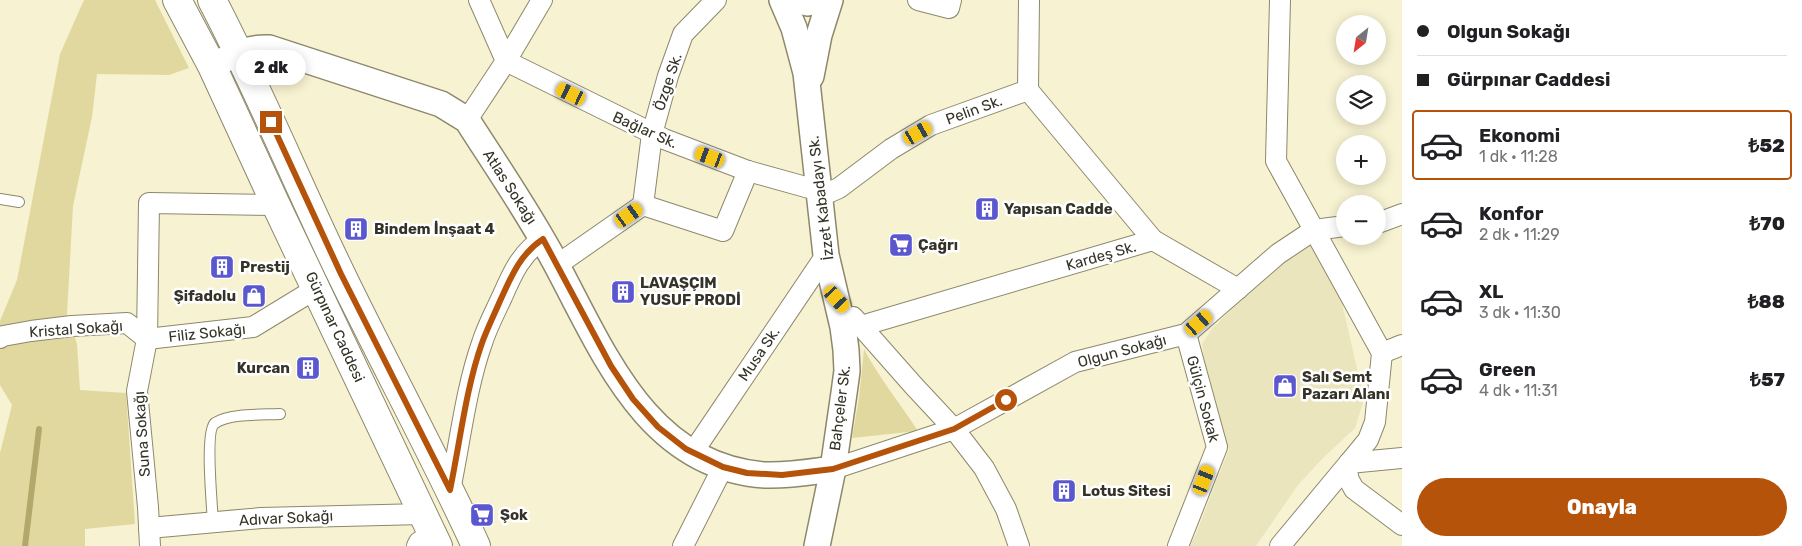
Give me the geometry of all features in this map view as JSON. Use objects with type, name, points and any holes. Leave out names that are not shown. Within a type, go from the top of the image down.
[{"type":"main road","name":"Gürpınar Caddesi","points":[[177,0],[212,66],[317,288],[428,535]]},
{"type":"main road","name":"Gürpınar Caddesi","points":[[212,0],[239,52],[341,274],[450,490],[476,546]]},
{"type":"street","points":[[479,0],[506,61]]},
{"type":"street","points":[[467,120],[506,61],[542,0]]},
{"type":"street","name":"Özge Sk.","points":[[643,205],[652,134],[668,76],[683,34],[716,0]]},
{"type":"street","points":[[782,0],[794,28],[803,57],[809,96]]},
{"type":"street","points":[[794,0],[808,3],[818,0]]},
{"type":"street","points":[[809,96],[815,49],[830,0]]},
{"type":"street","points":[[918,0],[949,8],[951,0]]},
{"type":"street","points":[[1028,90],[1029,0]]},
{"type":"street","points":[[1280,0],[1276,161],[1382,353],[1375,422],[1368,440],[1280,546]]},
{"type":"street","name":"Atlas Sokağı","points":[[212,66],[239,52],[255,48],[269,48],[441,104],[467,120],[543,239],[622,383],[658,427],[693,452],[723,467],[747,473],[782,475],[833,469]]},
{"type":"street","name":"Bağlar Sk.","points":[[506,61],[652,134],[748,171],[820,192]]},
{"type":"street","name":"Pelin Sk.","points":[[820,192],[830,192],[839,188],[891,149],[931,125],[1028,90]]},
{"type":"street","name":"Kardeş Sk.","points":[[861,326],[1153,240],[1028,90]]},
{"type":"street","name":"İzzet Kabadayı Sk.","points":[[809,96],[826,255],[837,299]]},
{"type":"street","points":[[557,265],[643,205],[723,231],[748,171]]},
{"type":"street","name":"Suna Sokağı","points":[[150,537],[137,392],[147,339],[149,203],[276,204]]},
{"type":"street","points":[[1386,221],[1402,214]]},
{"type":"street","points":[[1186,334],[1278,254],[1314,230],[1336,227]]},
{"type":"street","points":[[450,490],[466,407],[482,343],[512,275],[523,255],[543,239]]},
{"type":"street","points":[[1153,240],[1238,289]]},
{"type":"street","name":"Musa Sk.","points":[[693,452],[826,255]]},
{"type":"street","name":"Filiz Sokağı","points":[[147,339],[253,327],[317,288]]},
{"type":"street","points":[[837,299],[954,429],[984,468],[1006,509],[1019,546]]},
{"type":"street","name":"Bahçeler Sk.","points":[[818,546],[833,469],[847,371],[843,327],[837,299]]},
{"type":"street","name":"Kristal Sokağı","points":[[0,338],[32,331],[127,323],[147,339]]},
{"type":"street","name":"Olgun Sokağı","points":[[833,469],[954,429],[1075,362],[1186,334]]},
{"type":"street","name":"Gülçin Sokak","points":[[1178,546],[1217,448],[1186,334]]},
{"type":"street","points":[[1382,353],[1402,345]]},
{"type":"street","points":[[1349,463],[1402,458]]},
{"type":"street","points":[[1349,463],[1347,472],[1354,488],[1402,525]]},
{"type":"street","points":[[683,546],[723,467]]},
{"type":"street","name":"Adıvar Sokağı","points":[[150,537],[213,522],[261,518],[428,535]]},
{"type":"lane","points":[[0,199],[19,202]]},
{"type":"lane","points":[[213,522],[210,449],[212,425],[217,421],[237,417],[280,414]]},
{"type":"shaded area","points":[[84,0],[155,0],[189,68],[169,75],[97,74],[92,117],[73,206],[67,314],[77,344],[80,390],[126,393],[135,524],[85,529],[85,546],[0,546],[0,453],[12,405],[0,385],[0,321],[17,280],[60,54]]},
{"type":"shaded area","name":"Salı Semt Pazarı Alanı","points":[[1324,234],[1364,399],[1355,428],[1298,485],[1256,546],[1190,546],[1229,449],[1206,373],[1202,344],[1211,330],[1271,269]]},
{"type":"shaded area","points":[[864,349],[918,431],[852,438],[859,398]]},
{"type":"waterway","points":[[25,546],[39,429]]},
{"type":"place","name":"Yapısan Cadde","points":[[987,209]]},
{"type":"place","name":"Bindem İnşaat 4","points":[[356,229]]},
{"type":"place","name":"Çağrı","points":[[901,245]]},
{"type":"place","name":"Prestij","points":[[222,267]]},
{"type":"place","name":"LAVAŞÇIM YUSUF PRODİ","points":[[623,292]]},
{"type":"place","name":"Şifadolu","points":[[254,296]]},
{"type":"place","name":"Kurcan","points":[[308,368]]},
{"type":"place","name":"Salı Semt Pazarı Alanı","points":[[1285,386]]},
{"type":"place","name":"Lotus Sitesi","points":[[1064,491]]},
{"type":"place","name":"Şok","points":[[482,515]]},
{"type":"route","points":[[271,122],[341,274],[450,490],[466,407],[482,343],[512,275],[523,255],[543,239],[611,366],[633,399],[658,427],[686,449],[723,467],[765,475],[797,474],[833,469],[954,429],[1006,400]]}]
